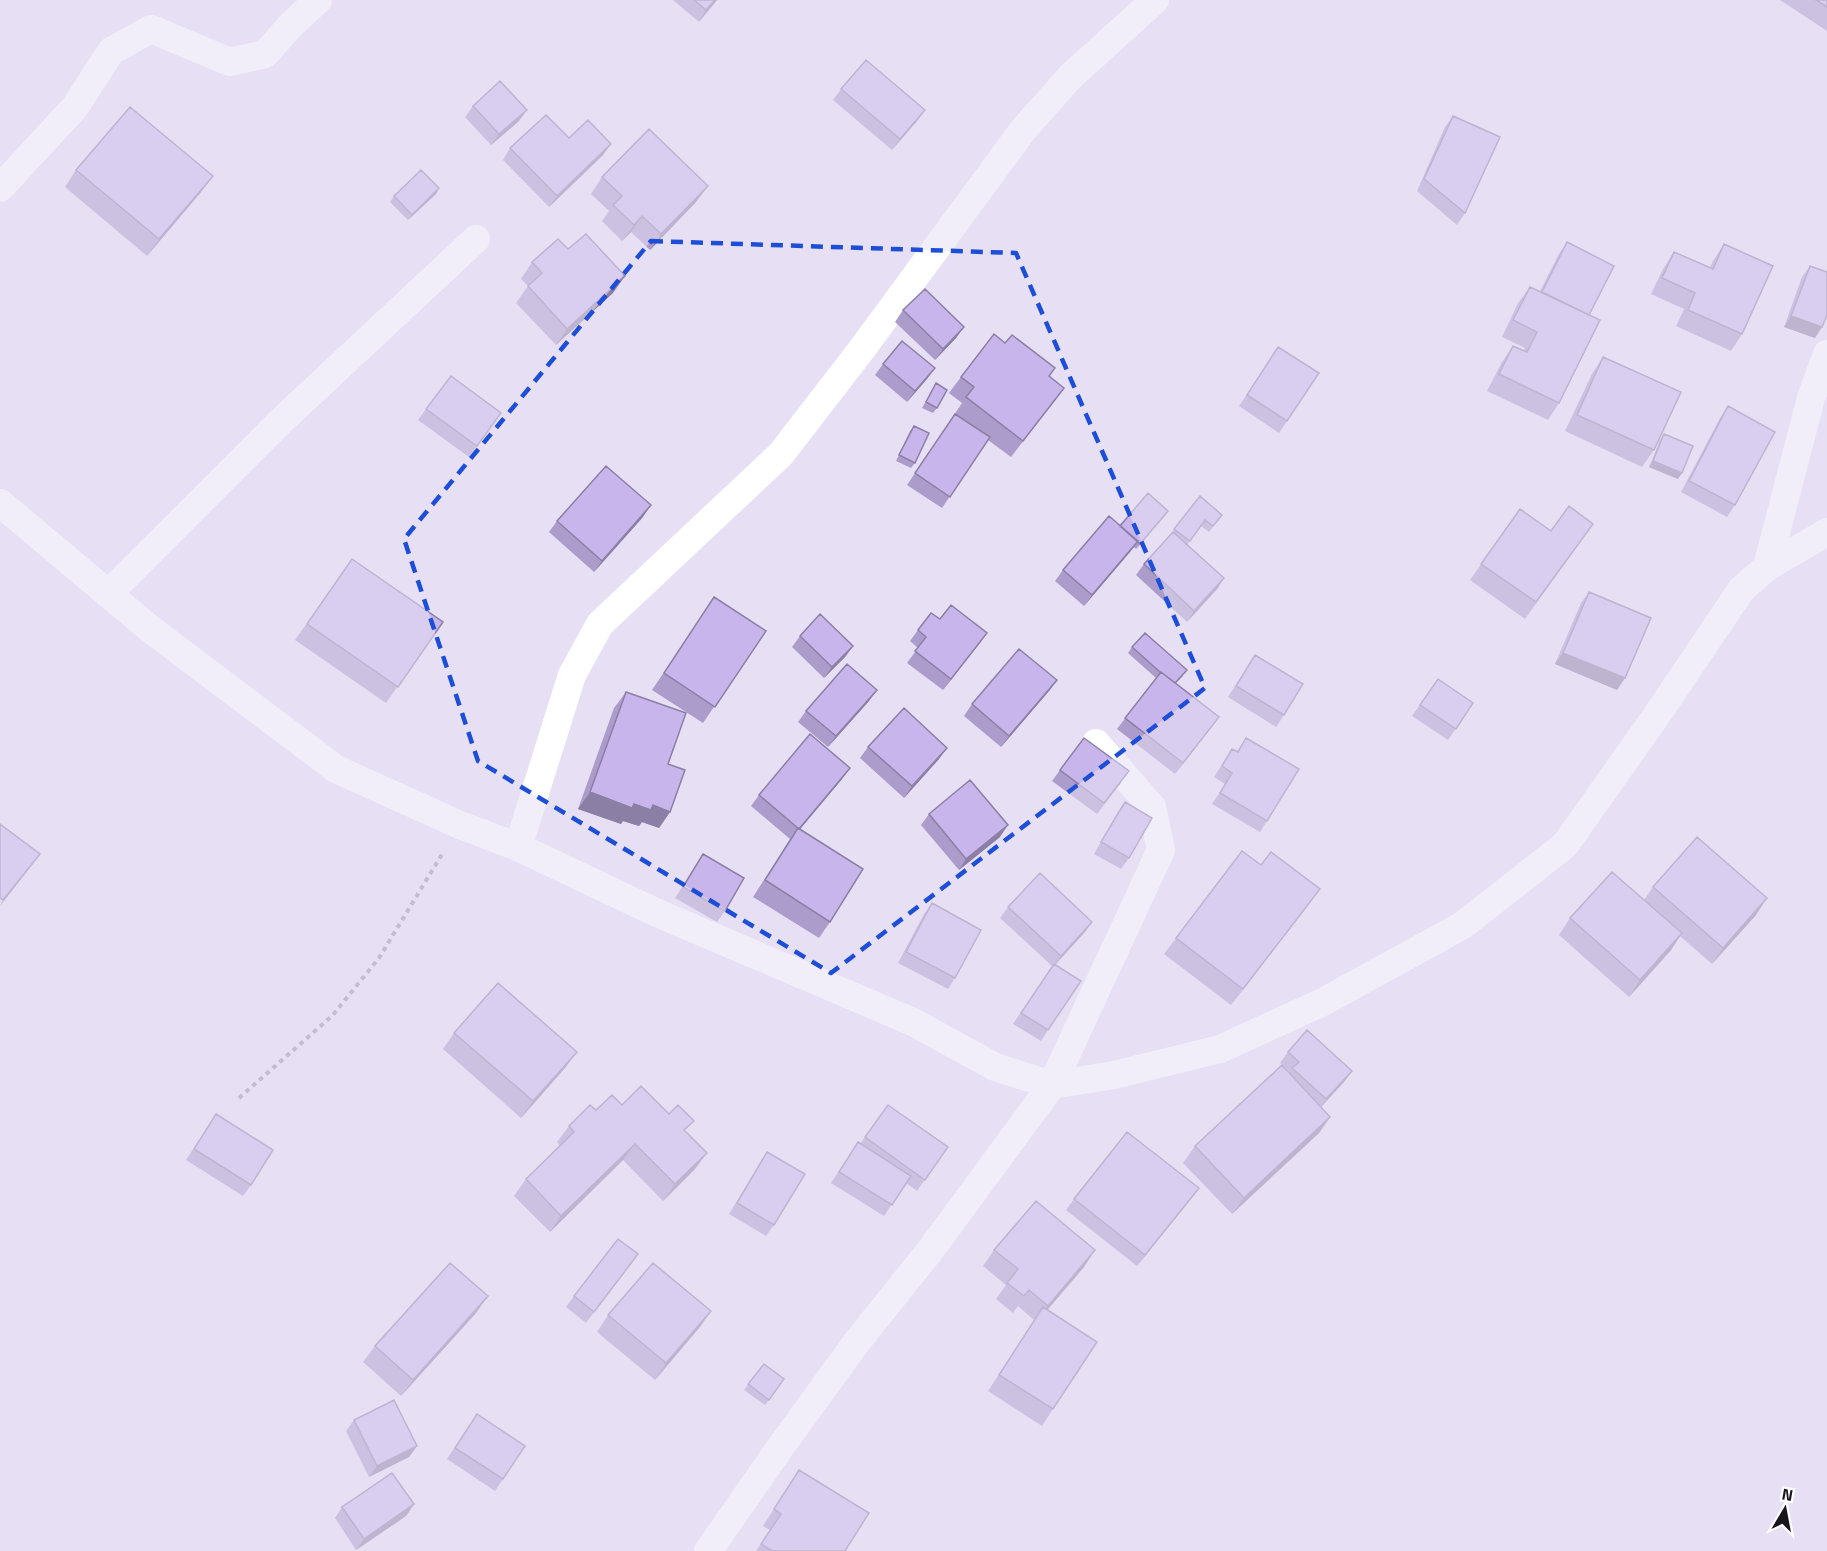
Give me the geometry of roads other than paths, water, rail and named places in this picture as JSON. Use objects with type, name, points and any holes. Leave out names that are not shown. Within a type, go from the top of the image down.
[{"type":"street","points":[[0,188],[75,107],[111,51],[151,29],[230,62],[265,54],[318,0]]},
{"type":"street","points":[[518,847],[572,675],[600,624],[781,454],[862,349],[1023,130],[1071,76],[1155,0]]},
{"type":"street","points":[[108,594],[280,421],[477,239]]},
{"type":"street","points":[[1767,567],[1811,398],[1827,354]]},
{"type":"street","points":[[0,503],[149,628],[336,769],[460,825],[518,847],[655,912],[913,1022],[995,1067],[1052,1085],[1114,1075],[1220,1049],[1323,1002],[1463,925],[1565,844],[1659,712],[1740,590],[1767,567],[1827,532]]},
{"type":"street","points":[[708,1551],[856,1343],[932,1248],[1052,1085],[1161,850],[1152,807],[1096,742]]}]
